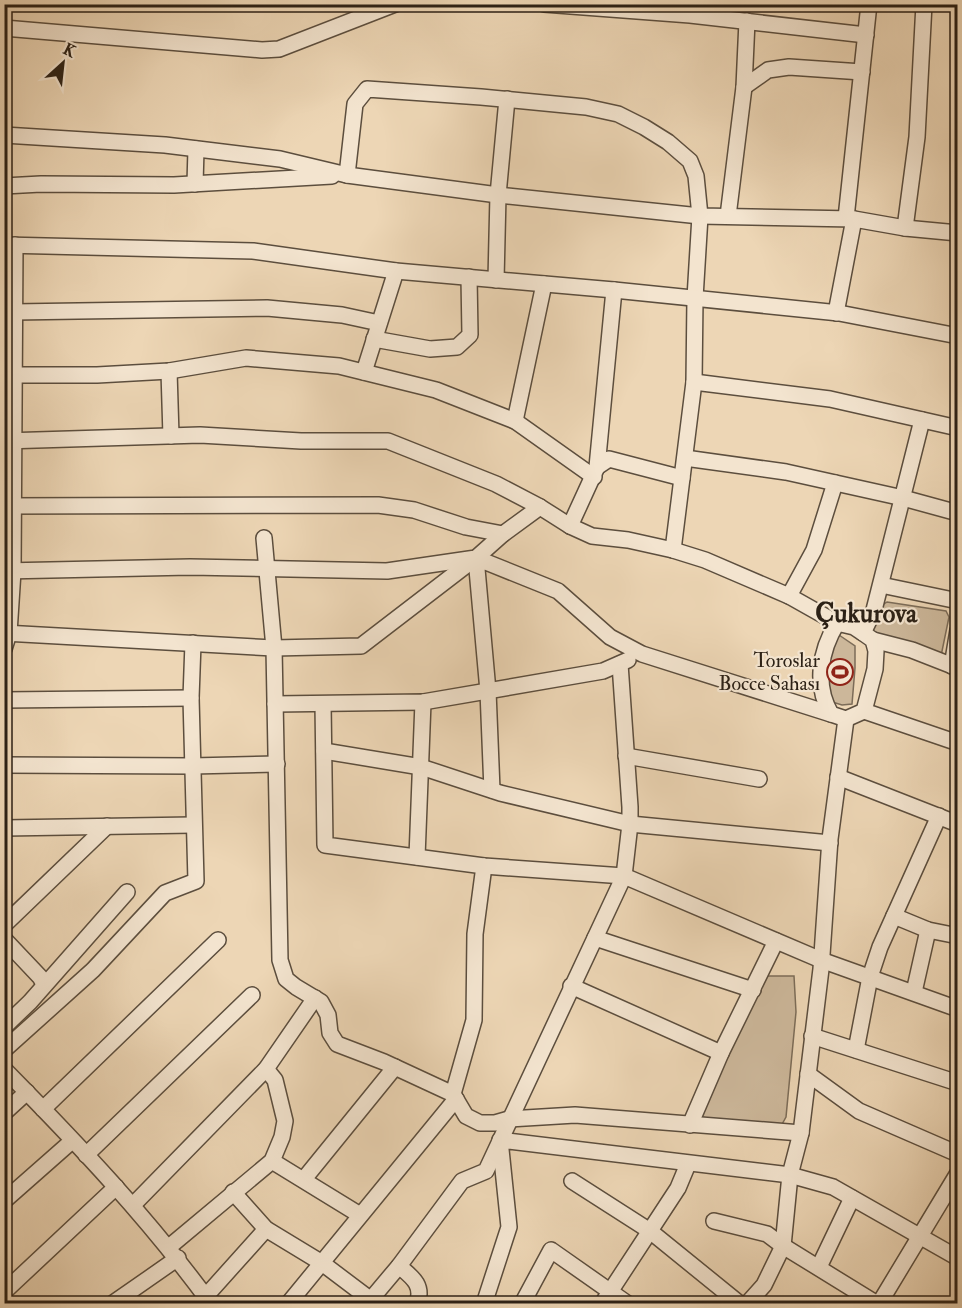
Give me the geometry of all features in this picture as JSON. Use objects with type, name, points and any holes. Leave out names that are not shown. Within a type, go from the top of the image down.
[{"type":"street","points":[[4,28],[271,50],[279,49],[395,4]]},
{"type":"street","points":[[544,4],[690,15],[866,35]]},
{"type":"street","points":[[837,313],[850,219],[870,4]]},
{"type":"street","points":[[905,228],[917,137],[924,4]]},
{"type":"street","points":[[728,216],[744,87],[747,21]]},
{"type":"street","points":[[744,87],[768,70],[789,67],[862,72]]},
{"type":"street","points":[[347,175],[355,104],[367,89],[507,99],[586,107],[618,114],[668,142],[690,161],[696,176],[700,216],[695,298],[694,382],[673,550]]},
{"type":"street","points":[[496,280],[498,195],[507,99]]},
{"type":"street","points":[[4,135],[196,149],[280,159],[347,175],[498,195],[700,216],[850,219],[957,233]]},
{"type":"street","points":[[195,184],[196,149]]},
{"type":"street","points":[[4,186],[195,184],[347,175]]},
{"type":"street","points":[[4,649],[7,633],[9,571],[10,245],[254,251],[396,271],[837,313],[957,336]]},
{"type":"street","points":[[364,372],[396,271]]},
{"type":"street","points":[[374,339],[430,349],[457,347],[470,335],[469,277]]},
{"type":"street","points":[[515,421],[544,284]]},
{"type":"street","points":[[570,526],[595,472],[614,290]]},
{"type":"street","points":[[11,306],[267,308],[342,315],[379,323]]},
{"type":"street","points":[[9,375],[97,375],[169,370],[246,358],[339,366],[436,390],[515,421],[595,472]]},
{"type":"street","points":[[169,370],[171,436]]},
{"type":"street","points":[[694,382],[830,399],[957,428]]},
{"type":"street","points":[[864,711],[875,669],[876,651],[868,636],[922,420]]},
{"type":"street","points":[[9,441],[200,435],[301,441],[388,441],[496,484],[592,536],[628,540],[705,560],[789,596],[837,623],[854,627],[868,636],[955,667],[957,630]]},
{"type":"street","points":[[685,458],[786,472],[903,498],[957,513]]},
{"type":"street","points":[[595,472],[609,459],[682,478]]},
{"type":"street","points":[[789,596],[814,550],[835,483]]},
{"type":"street","points":[[9,506],[378,505],[414,510],[466,527],[503,534]]},
{"type":"street","points":[[7,633],[274,648],[361,646],[540,507]]},
{"type":"street","points":[[264,538],[274,648],[280,960],[285,979],[321,1002],[328,1015],[330,1033],[337,1044],[395,1067],[455,1096],[466,1116],[480,1123],[575,1115],[801,1133]]},
{"type":"street","points":[[9,571],[190,567],[387,571],[476,558],[558,591],[610,638],[642,654],[846,719],[864,711],[957,743]]},
{"type":"street","points":[[476,558],[488,691],[492,790]]},
{"type":"street","points":[[881,585],[957,601]]},
{"type":"street","points":[[831,714],[823,701],[819,684],[828,637],[837,623]]},
{"type":"street","points":[[4,1050],[93,970],[165,893],[196,881],[191,698],[194,643]]},
{"type":"street","points":[[275,704],[423,702],[603,671],[642,654]]},
{"type":"street","points":[[233,1192],[266,1229],[322,1263],[369,1302],[399,1266],[462,1181],[486,1171],[624,876],[630,824],[620,664]]},
{"type":"street","points":[[4,700],[191,698]]},
{"type":"street","points":[[417,857],[423,702]]},
{"type":"street","points":[[323,704],[325,845],[484,866],[624,876],[821,960],[957,1008]]},
{"type":"street","points":[[747,1304],[764,1285],[783,1246],[790,1175],[801,1133],[821,960],[830,843],[846,719]]},
{"type":"street","points":[[324,751],[421,767],[492,790],[630,824],[830,843]]},
{"type":"street","points":[[626,756],[759,779]]},
{"type":"street","points":[[4,765],[277,764]]},
{"type":"street","points":[[838,777],[957,824]]},
{"type":"street","points":[[856,1050],[870,977],[894,916],[939,816]]},
{"type":"street","points":[[4,828],[194,825]]},
{"type":"street","points":[[4,925],[107,826]]},
{"type":"street","points":[[288,1304],[455,1096],[474,1020],[475,934],[484,866]]},
{"type":"street","points":[[4,1027],[30,1002],[127,892]]},
{"type":"street","points":[[894,916],[928,930],[957,936]]},
{"type":"street","points":[[914,992],[928,930]]},
{"type":"street","points":[[594,938],[753,990]]},
{"type":"street","points":[[4,939],[44,984]]},
{"type":"street","points":[[43,1109],[218,940]]},
{"type":"street","points":[[690,1125],[721,1053],[776,941]]},
{"type":"street","points":[[571,986],[721,1053]]},
{"type":"street","points":[[86,1155],[252,995]]},
{"type":"street","points":[[133,1205],[266,1069],[315,998]]},
{"type":"street","points":[[812,1036],[957,1083]]},
{"type":"street","points":[[304,1179],[395,1067]]},
{"type":"street","points":[[112,1304],[173,1253],[233,1192],[272,1161],[282,1137],[285,1121],[275,1080],[266,1069]]},
{"type":"street","points":[[4,1070],[133,1205],[208,1300],[266,1229]]},
{"type":"street","points":[[808,1074],[859,1111],[957,1154]]},
{"type":"street","points":[[4,1113],[27,1092]]},
{"type":"street","points":[[500,1140],[790,1175],[833,1187],[957,1258]]},
{"type":"street","points":[[484,1304],[509,1227],[500,1140]]},
{"type":"street","points":[[4,1201],[72,1141]]},
{"type":"street","points":[[272,1161],[360,1215]]},
{"type":"street","points":[[602,1304],[678,1188],[688,1164]]},
{"type":"street","points":[[714,1221],[767,1234],[878,1304],[920,1238],[957,1173]]},
{"type":"street","points":[[572,1181],[650,1232],[740,1304]]},
{"type":"street","points":[[4,1292],[116,1188]]},
{"type":"street","points":[[819,1267],[852,1198]]},
{"type":"street","points":[[522,1304],[551,1250],[628,1304]]},
{"type":"street","points":[[399,1266],[415,1279],[419,1287],[420,1296],[417,1304]]},
{"type":"shaded area","points":[[887,602],[946,611],[949,617],[940,661],[871,635],[881,606]]},
{"type":"shaded area","name":"Toroslar Bocce Sahası","points":[[839,635],[855,646],[852,704],[842,705],[829,701],[826,659]]},
{"type":"shaded area","points":[[766,976],[794,976],[796,1012],[786,1117],[781,1126],[699,1117]]},
{"type":"place","name":"Toroslar Bocce Sahası","points":[[840,672]]},
{"type":"district","name":"Çukurova","points":[[866,614]]}]
